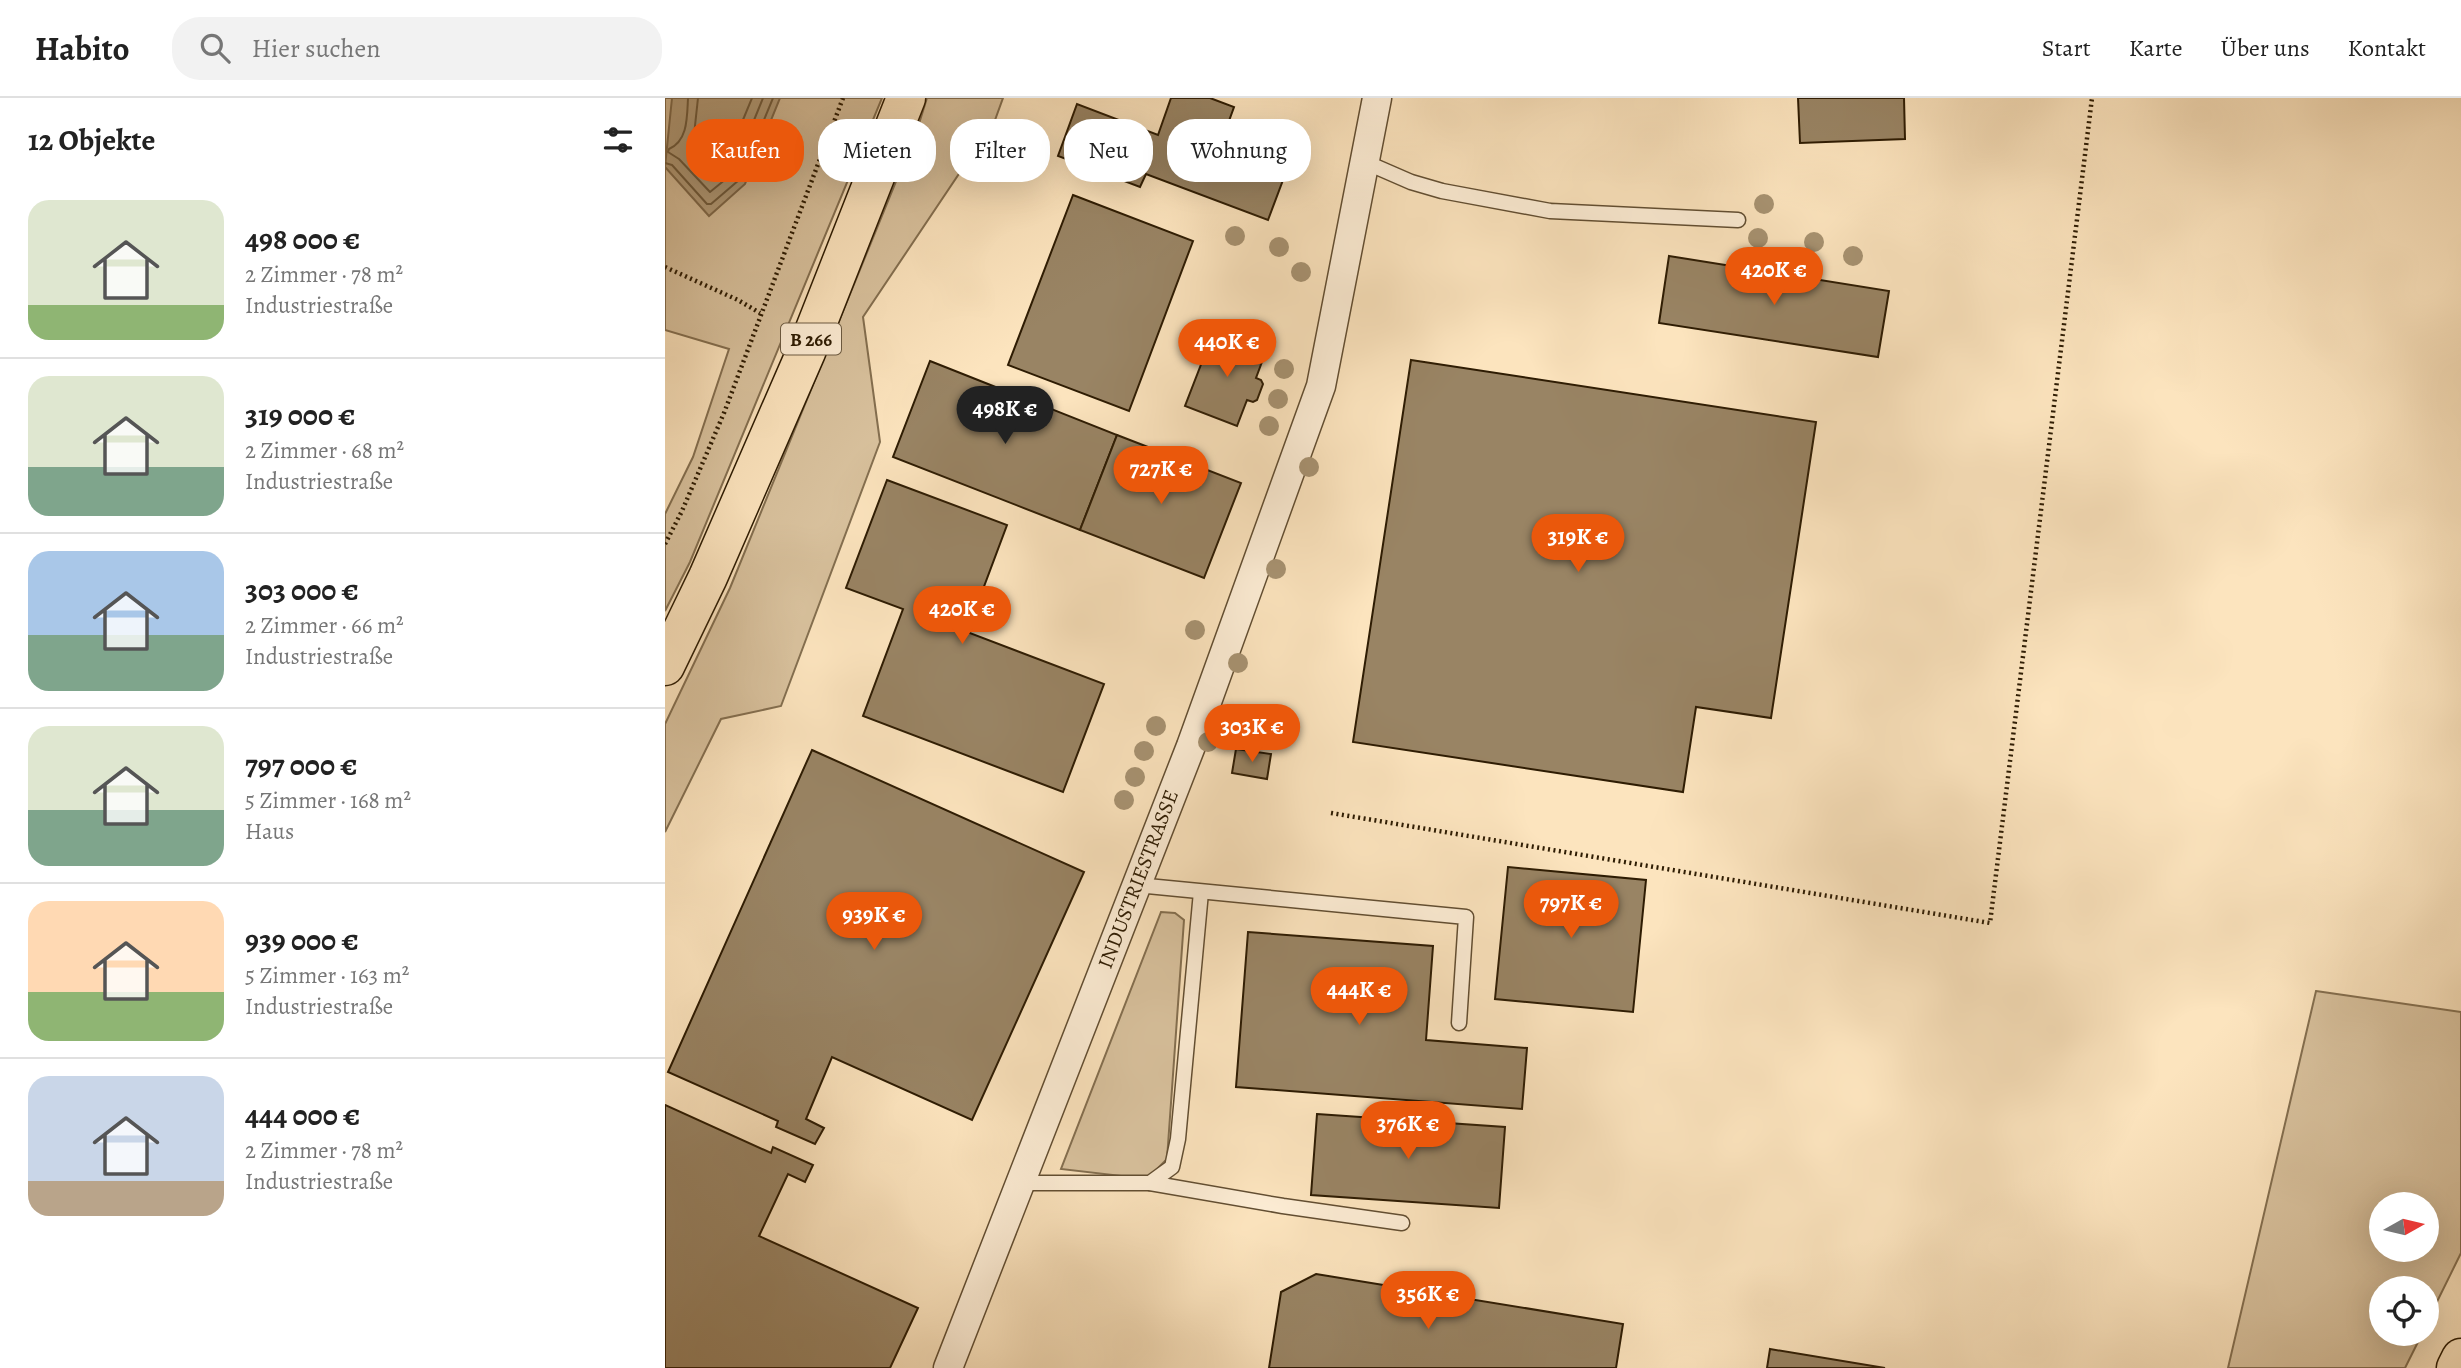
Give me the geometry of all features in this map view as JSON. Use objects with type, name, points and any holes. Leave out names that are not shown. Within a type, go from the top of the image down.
[{"type":"main road","name":"B 266","points":[[665,666],[708,577],[806,352],[906,98]]},
{"type":"main road","points":[[2456,1368],[2461,1358]]},
{"type":"street","name":"INDUSTRIESTRASSE","points":[[948,1368],[1191,746],[1321,386],[1377,98]]},
{"type":"lane","points":[[1365,162],[1411,182],[1442,191],[1550,211],[1738,220]]},
{"type":"lane","points":[[1137,885],[1467,917],[1459,1023]]},
{"type":"lane","points":[[1150,1183],[1171,1167],[1175,1154],[1201,892]]},
{"type":"lane","points":[[1019,1183],[1150,1183],[1402,1223]]},
{"type":"path","points":[[665,544],[724,412],[843,98]]},
{"type":"path","points":[[1331,813],[1990,923],[2092,98]]},
{"type":"path","points":[[665,267],[738,300],[760,313]]},
{"type":"shaded area","points":[[665,98],[882,98],[873,119],[818,119],[818,182],[847,182],[690,562],[665,611],[665,514],[693,457],[729,349],[665,330]]},
{"type":"shaded area","points":[[927,98],[1003,98],[995,119],[950,119],[950,182],[953,182],[863,317],[880,442],[781,706],[721,719],[665,832],[665,724],[730,588],[896,182],[936,182],[936,119],[920,119]]},
{"type":"shaded area","points":[[1161,912],[1175,913],[1184,920],[1167,1159],[1147,1179],[1061,1169]]},
{"type":"shaded area","points":[[2316,991],[2461,1012],[2461,1253],[2439,1298],[2439,1276],[2369,1276],[2369,1346],[2416,1346],[2405,1368],[2228,1368]]},
{"type":"water","points":[[672,98],[780,98],[771,119],[686,119],[686,182],[746,182],[709,216],[665,167]]},
{"type":"building","points":[[1171,98],[1210,98],[1234,107],[1230,119],[1167,119],[1167,182],[1153,177],[1153,133],[1158,135]]},
{"type":"building","points":[[1798,98],[1904,98],[1905,139],[1800,143]]},
{"type":"building","points":[[1077,104],[1116,119],[1072,119]]},
{"type":"building","points":[[1064,140],[1064,158],[1058,156]]},
{"type":"building","points":[[1127,182],[1142,182],[1140,187]]},
{"type":"building","points":[[1167,182],[1282,182],[1268,220]]},
{"type":"building","points":[[1073,195],[1193,241],[1129,411],[1008,365]]},
{"type":"building","points":[[1669,256],[1889,291],[1878,357],[1659,323]]},
{"type":"building","points":[[1214,331],[1266,351],[1256,378],[1263,384],[1257,400],[1247,400],[1237,426],[1185,406]]},
{"type":"building","points":[[1411,360],[1816,422],[1771,718],[1696,707],[1683,792],[1353,742]]},
{"type":"building","points":[[930,361],[1117,435],[1080,530],[893,457]]},
{"type":"building","points":[[1117,435],[1241,483],[1204,578],[1080,530]]},
{"type":"building","points":[[887,480],[1007,525],[967,632],[1104,684],[1063,792],[863,716],[903,609],[846,588]]},
{"type":"building","points":[[1236,749],[1271,754],[1267,779],[1232,773]]},
{"type":"building","points":[[812,750],[1084,872],[972,1120],[832,1057],[806,1119],[824,1128],[815,1144],[776,1127],[778,1121],[668,1072]]},
{"type":"building","points":[[1508,867],[1646,880],[1633,1012],[1495,999]]},
{"type":"building","points":[[1248,932],[1433,946],[1426,1040],[1527,1048],[1522,1109],[1236,1087]]},
{"type":"building","points":[[665,1105],[771,1153],[773,1147],[813,1165],[805,1182],[788,1174],[759,1236],[918,1308],[890,1368],[665,1368]]},
{"type":"building","points":[[1317,1114],[1505,1127],[1499,1208],[1311,1195]]},
{"type":"building","points":[[1316,1274],[1623,1324],[1616,1368],[1269,1368],[1281,1292]]},
{"type":"building","points":[[1770,1349],[1885,1368],[1767,1368]]}]
